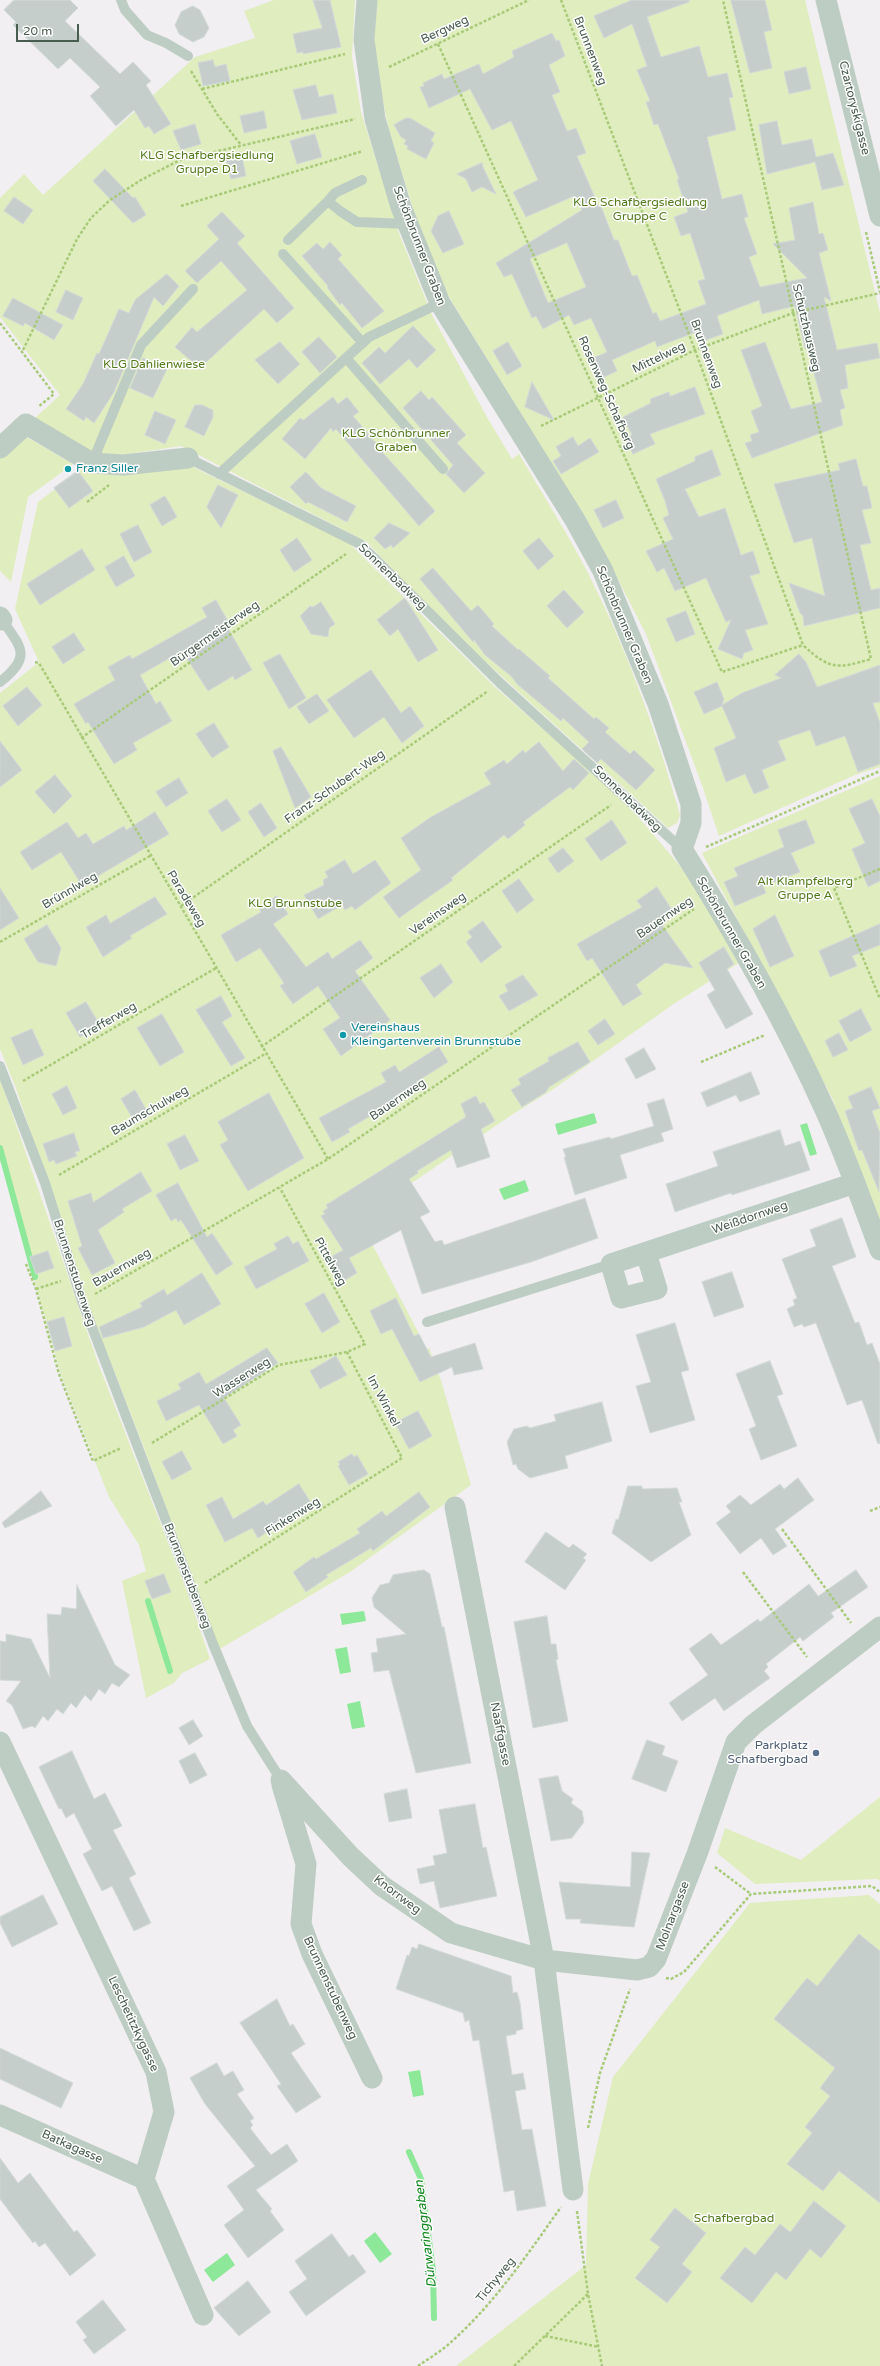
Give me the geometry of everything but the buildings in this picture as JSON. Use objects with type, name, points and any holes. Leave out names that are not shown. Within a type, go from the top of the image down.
[{"type":"street","name":"Schönbrunner Graben","points":[[367,0],[366,50],[374,111],[401,206],[440,303],[520,435],[575,520],[602,571],[658,704],[691,804],[691,823],[682,849],[712,897],[784,1027],[826,1113],[855,1183],[880,1250]]},
{"type":"street","name":"Czartoryskigasse","points":[[826,0],[880,216]]},
{"type":"street","name":"Sonnenbadweg","points":[[26,424],[92,463],[123,465],[188,458]]},
{"type":"street","points":[[0,448],[26,424]]},
{"type":"street","name":"Weißdornweg","points":[[611,1264],[855,1183]]},
{"type":"street","points":[[611,1264],[621,1298],[657,1289],[646,1253]]},
{"type":"street","name":"Naaffgasse","points":[[455,1507],[544,1960]]},
{"type":"street","name":"Molnargasse","points":[[638,1970],[649,1967],[656,1959],[697,1854],[736,1742],[753,1725],[880,1627]]},
{"type":"street","name":"Leschetitzkygasse","points":[[0,1742],[156,2072],[164,2112],[144,2179]]},
{"type":"street","name":"Knorrweg","points":[[281,1780],[350,1856],[382,1886],[451,1933],[544,1960]]},
{"type":"street","name":"Brunnenstubenweg","points":[[281,1780],[306,1864],[301,1924],[312,1954],[372,2078]]},
{"type":"street","points":[[573,2190],[544,1960],[638,1970]]},
{"type":"street","name":"Batkagasse","points":[[0,2115],[144,2179]]},
{"type":"street","points":[[144,2179],[203,2315]]},
{"type":"lane","points":[[121,0],[125,10],[147,35],[166,43],[188,56]]},
{"type":"lane","points":[[288,240],[335,194],[362,180]]},
{"type":"lane","points":[[328,201],[340,212],[356,222],[409,224]]},
{"type":"lane","points":[[283,254],[363,343]]},
{"type":"lane","points":[[92,463],[141,345],[193,289]]},
{"type":"lane","points":[[219,474],[347,359],[369,337],[440,303]]},
{"type":"lane","points":[[347,359],[443,469]]},
{"type":"lane","name":"Sonnenbadweg","points":[[188,458],[360,544],[500,683],[625,796],[665,836],[682,849]]},
{"type":"lane","points":[[0,682],[15,669],[21,658],[22,650],[1,618]]},
{"type":"lane","name":"Brunnenstubenweg","points":[[0,1066],[10,1088],[44,1183],[82,1301],[136,1447],[193,1591],[212,1644],[247,1726],[281,1780]]},
{"type":"lane","name":"Weißdornweg","points":[[427,1322],[611,1264]]},
{"type":"path","name":"Bergweg","points":[[369,76],[529,0]]},
{"type":"path","name":"Brunnenweg","points":[[561,0],[695,350],[803,645]]},
{"type":"path","name":"Schutzhausweg","points":[[723,0],[871,659],[842,667],[826,664],[803,645]]},
{"type":"path","name":"Rosenweg-Schafberg","points":[[438,44],[722,672],[803,645]]},
{"type":"path","points":[[202,89],[366,50]]},
{"type":"path","points":[[188,56],[186,64],[217,114],[241,145]]},
{"type":"path","points":[[23,350],[77,239],[92,218],[110,200],[141,180],[180,160],[347,122],[374,111]]},
{"type":"path","points":[[181,206],[324,164],[382,143]]},
{"type":"path","name":"Mittelweg","points":[[520,435],[695,350],[793,313],[880,293]]},
{"type":"path","points":[[0,323],[23,350],[54,394],[24,418],[26,424]]},
{"type":"path","name":"Bürgermeisterweg","points":[[80,738],[360,544]]},
{"type":"path","name":"Paradeweg","points":[[21,658],[39,664],[80,738],[181,906],[265,1054],[328,1159]]},
{"type":"path","name":"Franz-Schubert-Weg","points":[[181,906],[500,683]]},
{"type":"path","points":[[682,849],[700,850],[880,771]]},
{"type":"path","name":"Vereinsweg","points":[[261,1047],[625,796]]},
{"type":"path","name":"Brünnlweg","points":[[0,942],[150,856]]},
{"type":"path","points":[[880,869],[834,888],[880,999]]},
{"type":"path","name":"Bauernweg","points":[[82,1301],[328,1159],[712,897]]},
{"type":"path","name":"Trefferweg","points":[[10,1088],[216,968]]},
{"type":"path","points":[[701,1062],[784,1027]]},
{"type":"path","name":"Baumschulweg","points":[[44,1183],[265,1054]]},
{"type":"path","name":"Pittelweg","points":[[280,1188],[365,1344]]},
{"type":"path","points":[[26,1264],[36,1289],[74,1276]]},
{"type":"path","name":"Wasserweg","points":[[36,1289],[59,1374],[93,1461],[136,1447],[279,1365],[347,1352],[365,1344]]},
{"type":"path","name":"Im Winkel","points":[[347,1352],[402,1458]]},
{"type":"path","name":"Finkenweg","points":[[193,1591],[402,1458]]},
{"type":"path","points":[[870,1511],[880,1507]]},
{"type":"path","points":[[782,1529],[864,1640]]},
{"type":"path","points":[[743,1572],[819,1674]]},
{"type":"path","points":[[697,1854],[751,1894],[872,1886],[880,1892]]},
{"type":"path","points":[[587,2131],[600,2073],[638,1970],[671,1979],[684,1972],[751,1894]]},
{"type":"path","points":[[573,2190],[586,2265],[588,2294],[602,2366]]},
{"type":"path","name":"Tichyweg","points":[[418,2366],[449,2344],[490,2304],[513,2276],[573,2190]]},
{"type":"path","points":[[514,2366],[588,2294]]},
{"type":"path","points":[[545,2336],[599,2347]]},
{"type":"green space","points":[[274,0],[355,0],[352,57],[361,112],[400,236],[432,315],[488,419],[512,459],[519,454],[558,519],[596,588],[624,651],[649,716],[680,815],[677,823],[668,828],[431,612],[367,542],[181,446],[95,459],[33,420],[60,395],[0,317],[0,198],[24,174],[43,195],[195,57],[255,38],[244,11]]},
{"type":"green space","name":"KLG Schafbergsiedlung Gruppe C","points":[[377,0],[805,0],[880,313],[880,767],[855,775],[719,836],[703,788],[646,634],[593,531],[449,297],[417,222],[389,130],[376,69],[374,44]]},
{"type":"green space","points":[[23,435],[73,464],[28,497],[11,582],[0,571],[0,456]]},
{"type":"green space","name":"KLG Brunnstube","points":[[193,467],[349,543],[495,687],[622,798],[710,901],[742,961],[675,1003],[552,1090],[513,1114],[359,1219],[427,1349],[429,1348],[441,1380],[471,1485],[350,1572],[218,1650],[144,1448],[86,1299],[16,1088],[0,1049],[0,693],[39,662],[15,609],[38,502],[82,469]]},
{"type":"green space","name":"Alt Klampfelberg Gruppe A","points":[[880,776],[880,1223],[832,1098],[702,853]]},
{"type":"green space","points":[[0,1078],[98,1363],[188,1594],[210,1659],[182,1673],[174,1683],[146,1698],[122,1581],[146,1571],[139,1545],[109,1497],[61,1375],[5,1174],[0,1161]]},
{"type":"green space","points":[[880,1797],[880,1881],[877,1879],[755,1884],[717,1853],[725,1828],[801,1860]]},
{"type":"green space","name":"Schafbergbad","points":[[869,1895],[880,1904],[880,2366],[456,2366],[586,2265],[588,2184],[613,2077],[750,1903]]},
{"type":"shaded area","points":[[594,1113],[597,1123],[558,1135],[555,1124]]},
{"type":"shaded area","points":[[807,1123],[817,1154],[810,1156],[800,1125]]},
{"type":"shaded area","points":[[525,1180],[529,1191],[504,1200],[499,1189]]},
{"type":"shaded area","points":[[364,1611],[366,1621],[342,1625],[340,1614]]},
{"type":"shaded area","points":[[347,1647],[351,1672],[340,1674],[335,1649]]},
{"type":"shaded area","points":[[360,1701],[365,1727],[352,1729],[347,1704]]},
{"type":"shaded area","points":[[420,2070],[424,2095],[413,2097],[408,2072]]},
{"type":"shaded area","points":[[375,2232],[392,2254],[380,2263],[364,2241]]},
{"type":"shaded area","points":[[227,2253],[235,2265],[213,2282],[204,2270]]},
{"type":"waterway","name":"Dürwaringgraben","points":[[0,1148],[35,1277]]},
{"type":"waterway","name":"Dürwaringgraben","points":[[148,1601],[170,1671]]},
{"type":"waterway","name":"Dürwaringgraben","points":[[409,2152],[421,2179],[433,2271],[434,2318]]},
{"type":"place","name":"Franz Siller","points":[[68,469]]},
{"type":"place","name":"Vereinshaus Kleingartenverein Brunnstube","points":[[343,1035]]},
{"type":"place","name":"Parkplatz Schafbergbad","points":[[816,1753]]},
{"type":"park label","name":"KLG Schafbergsiedlung Gruppe D1","points":[[207,163]]},
{"type":"park label","name":"KLG Dahlienwiese","points":[[154,365]]},
{"type":"park label","name":"KLG Schönbrunner Graben","points":[[396,441]]}]
